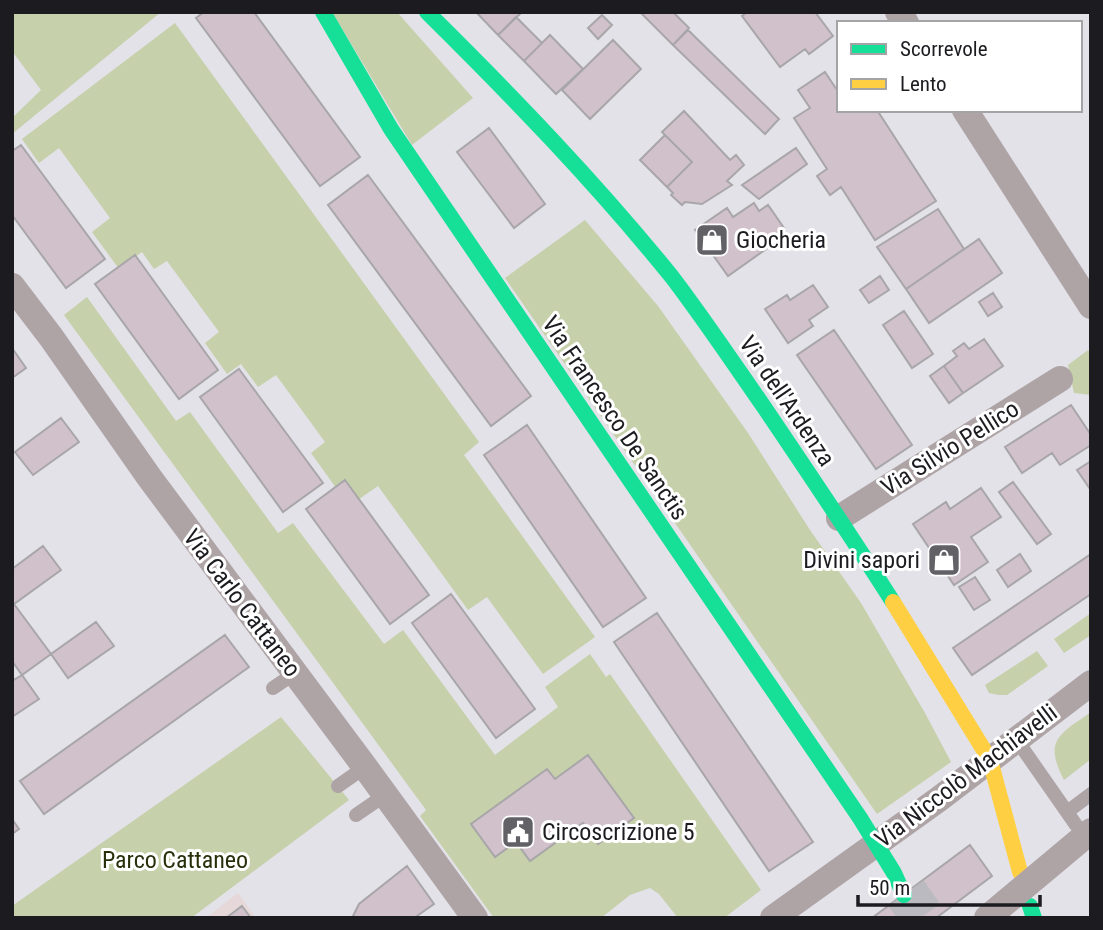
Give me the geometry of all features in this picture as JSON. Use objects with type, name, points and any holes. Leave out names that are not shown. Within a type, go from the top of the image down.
[{"type":"main road","name":"Via Francesco De Sanctis","points":[[323,12],[391,129],[904,886]]},
{"type":"main road","name":"Via dell'Ardenza","points":[[427,12],[513,97],[598,190],[673,279],[734,364],[839,518],[990,760],[1020,872]]},
{"type":"street","points":[[966,112],[1091,306]]},
{"type":"street","name":"Via Carlo Cattaneo","points":[[12,286],[149,477],[284,680],[365,767],[475,918]]},
{"type":"street","name":"Via Silvio Pellico","points":[[839,518],[1060,379]]},
{"type":"street","name":"Via Niccolò Machiavelli","points":[[772,918],[877,845],[1091,683]]},
{"type":"street","points":[[987,918],[1078,823]]},
{"type":"lane","points":[[1016,739],[1078,823]]},
{"type":"lane","points":[[338,786],[365,767]]},
{"type":"lane","points":[[1078,823],[1091,793]]},
{"type":"lane","points":[[356,815],[385,795]]},
{"type":"shaded area","points":[[238,893],[256,918],[206,918]]},
{"type":"green space","points":[[12,12],[161,12],[12,134],[12,118],[41,90],[12,51]]},
{"type":"green space","points":[[332,12],[397,12],[473,98],[412,145]]},
{"type":"green space","points":[[175,23],[479,442],[464,455],[595,637],[543,674],[487,597],[468,610],[378,486],[349,506],[311,453],[325,442],[276,375],[258,387],[241,364],[227,374],[205,343],[219,332],[167,261],[154,269],[142,252],[119,269],[92,232],[110,218],[59,148],[39,163],[22,139]]},
{"type":"green space","points":[[585,220],[658,306],[748,433],[861,603],[951,762],[877,814],[505,278]]},
{"type":"green space","points":[[87,297],[176,421],[190,412],[278,533],[293,523],[384,644],[403,630],[495,755],[558,707],[545,687],[590,654],[606,677],[610,674],[761,890],[724,918],[678,918],[659,894],[650,888],[630,895],[601,918],[494,918],[420,816],[426,810],[64,315]]},
{"type":"green space","points":[[1088,350],[1091,355],[1091,395],[1074,393],[1068,365]]},
{"type":"green space","points":[[1091,613],[1091,635],[1064,653],[1054,639]]},
{"type":"green space","points":[[1037,651],[1048,666],[1007,695],[989,693],[985,685]]},
{"type":"green space","points":[[1091,712],[1091,759],[1064,780],[1055,756],[1058,739]]},
{"type":"green space","name":"Parco Cattaneo","points":[[281,717],[349,800],[191,918],[12,918],[12,906]]},
{"type":"building","points":[[204,12],[254,12],[360,157],[320,186],[196,18]]},
{"type":"building","points":[[476,12],[522,12],[498,35]]},
{"type":"building","points":[[640,12],[673,12],[689,28],[673,45]]},
{"type":"building","points":[[747,12],[815,12],[833,36],[809,54],[805,49],[780,67],[742,16]]},
{"type":"building","points":[[602,15],[612,25],[598,39],[588,28]]},
{"type":"building","points":[[516,17],[542,43],[524,61],[498,35]]},
{"type":"building","points":[[688,30],[779,119],[765,134],[673,45]]},
{"type":"building","points":[[550,35],[583,69],[556,94],[524,61]]},
{"type":"building","points":[[613,40],[641,69],[590,119],[562,90]]},
{"type":"building","points":[[825,72],[837,90],[837,112],[878,112],[936,201],[875,240],[841,187],[830,195],[817,176],[827,169],[794,118],[810,108],[798,90]]},
{"type":"building","points":[[684,111],[730,160],[736,155],[744,165],[727,181],[732,185],[702,204],[685,202],[682,205],[667,187],[692,162],[662,132]]},
{"type":"building","points":[[489,128],[545,204],[514,228],[457,152]]},
{"type":"building","points":[[665,135],[692,162],[667,187],[640,160]]},
{"type":"building","points":[[21,145],[105,259],[66,288],[12,215],[12,151]]},
{"type":"building","points":[[796,148],[807,164],[759,199],[742,185]]},
{"type":"building","points":[[368,175],[531,396],[491,426],[328,205]]},
{"type":"building","points":[[754,203],[759,211],[768,205],[784,228],[765,241],[769,247],[728,276],[695,230],[727,208],[733,217]]},
{"type":"building","points":[[938,209],[964,249],[906,289],[877,247]]},
{"type":"building","points":[[979,239],[1002,273],[929,323],[906,289]]},
{"type":"building","points":[[135,255],[218,370],[179,399],[95,284]]},
{"type":"building","points":[[880,276],[889,290],[869,303],[860,290]]},
{"type":"building","points":[[813,285],[828,307],[809,320],[813,326],[788,343],[765,309],[787,295],[790,300]]},
{"type":"building","points":[[993,293],[1002,307],[988,316],[979,302]]},
{"type":"building","points":[[904,311],[933,354],[912,368],[883,325]]},
{"type":"building","points":[[834,330],[912,445],[876,469],[797,355]]},
{"type":"building","points":[[984,339],[1003,366],[963,393],[944,366],[957,356],[953,351],[964,343],[969,349]]},
{"type":"building","points":[[12,348],[26,368],[12,378]]},
{"type":"building","points":[[944,366],[963,393],[949,403],[930,376]]},
{"type":"building","points":[[239,369],[323,483],[283,512],[200,397]]},
{"type":"building","points":[[1071,405],[1091,435],[1091,445],[1060,465],[1052,453],[1022,473],[1005,447]]},
{"type":"building","points":[[61,418],[79,442],[33,475],[15,452]]},
{"type":"building","points":[[527,425],[646,598],[603,627],[484,455]]},
{"type":"building","points":[[1091,461],[1091,488],[1090,489],[1077,470]]},
{"type":"building","points":[[345,480],[429,595],[390,624],[306,509]]},
{"type":"building","points":[[1013,482],[1051,534],[1037,544],[999,492]]},
{"type":"building","points":[[981,488],[1001,517],[971,537],[988,562],[954,585],[913,524],[946,502],[950,509]]},
{"type":"building","points":[[43,546],[61,570],[14,604],[12,569]]},
{"type":"building","points":[[1020,554],[1031,571],[1008,587],[997,570]]},
{"type":"building","points":[[1091,554],[1091,594],[972,675],[953,648]]},
{"type":"building","points":[[975,577],[990,600],[974,610],[959,587]]},
{"type":"building","points":[[451,594],[535,709],[496,738],[412,623]]},
{"type":"building","points":[[14,604],[51,654],[22,675],[12,661]]},
{"type":"building","points":[[657,613],[813,842],[769,871],[614,642]]},
{"type":"building","points":[[96,622],[114,646],[68,678],[51,654]]},
{"type":"building","points":[[225,635],[249,667],[44,814],[20,781]]},
{"type":"building","points":[[22,675],[39,699],[12,717],[12,681]]},
{"type":"building","points":[[588,755],[634,818],[598,844],[583,823],[530,861],[516,842],[495,857],[471,824],[547,769],[555,779]]},
{"type":"building","points":[[12,819],[19,829],[12,834]]},
{"type":"building","points":[[970,845],[992,876],[936,918],[872,918]]},
{"type":"building","points":[[407,866],[434,904],[414,918],[352,918],[359,904]]},
{"type":"building","points":[[242,906],[251,918],[226,918]]},
{"type":"tunnel","points":[[913,888],[934,918]]},
{"type":"tunnel","points":[[904,895],[920,918]]},
{"type":"traffic: fast","points":[[323,12],[391,129],[860,818],[894,873],[904,895]]},
{"type":"traffic: fast","points":[[427,12],[553,141],[672,277],[764,407],[893,602]]},
{"type":"traffic: fast","points":[[1030,906],[1034,918]]},
{"type":"traffic: slow","points":[[893,602],[990,760],[1020,872]]},
{"type":"place","name":"Giocheria","points":[[712,240]]},
{"type":"place","name":"Divini sapori","points":[[944,560]]},
{"type":"place","name":"Circoscrizione 5","points":[[518,832]]}]
